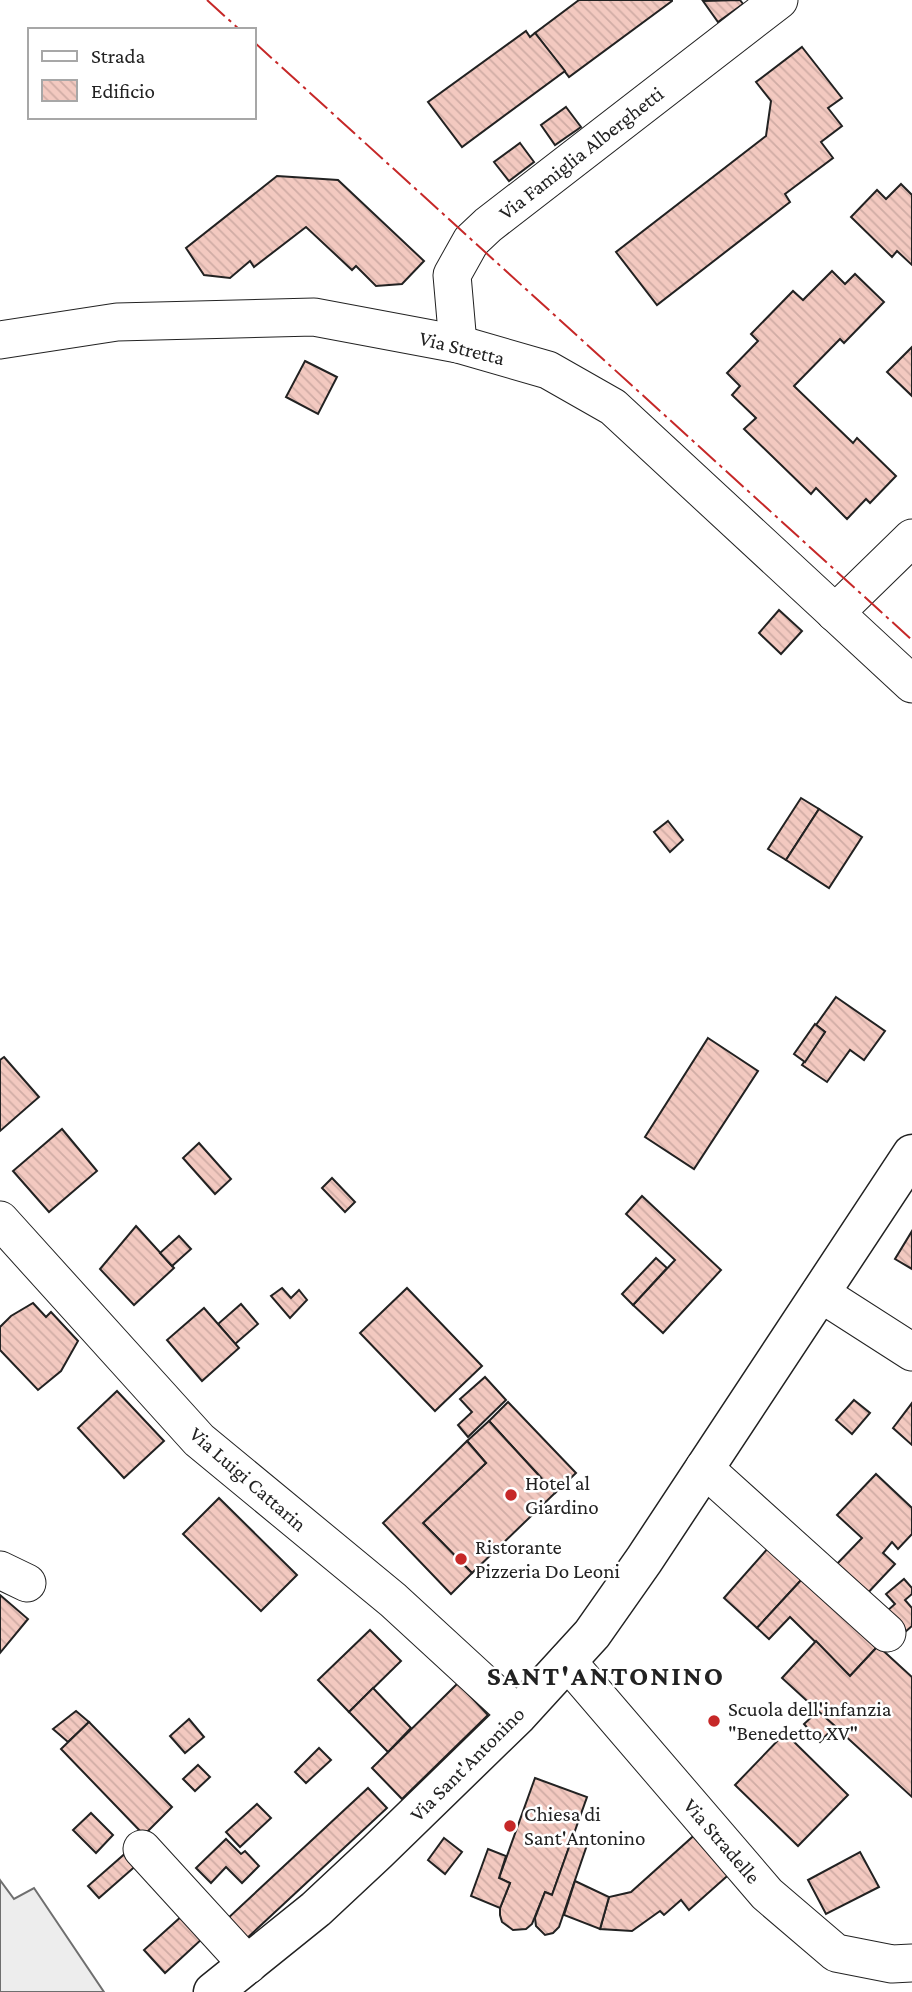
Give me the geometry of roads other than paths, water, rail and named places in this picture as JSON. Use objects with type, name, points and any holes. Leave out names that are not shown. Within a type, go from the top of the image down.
[{"type":"main road","name":"Via Sant'Antonino","points":[[213,1992],[316,1909],[518,1715],[592,1634],[644,1560],[912,1154]]},
{"type":"street","name":"Via Famiglia Alberghetti","points":[[457,344],[452,275],[471,240],[779,0]]},
{"type":"street","name":"Via Stretta","points":[[0,340],[117,322],[314,317],[457,344],[548,370],[613,407],[912,684]]},
{"type":"street","points":[[835,613],[912,538]]},
{"type":"street","name":"Via Luigi Cattarin","points":[[0,1220],[199,1440],[393,1600],[518,1715]]},
{"type":"street","points":[[820,1293],[912,1352]]},
{"type":"street","points":[[704,1468],[887,1633]]},
{"type":"street","name":"Via Stradelle","points":[[567,1661],[767,1894],[836,1953],[892,1965],[912,1962]]},
{"type":"street","points":[[142,1849],[248,1965]]},
{"type":"place","name":"Hotel al Giardino","points":[[511,1495]]},
{"type":"place","name":"Ristorante Pizzeria Do Leoni","points":[[461,1559]]},
{"type":"place","name":"Scuola dell'infanzia \"Benedetto XV\"","points":[[714,1721]]},
{"type":"place","name":"Chiesa di Sant'Antonino","points":[[510,1826]]},
{"type":"district","name":"SANT'ANTONINO","points":[[606,1675]]}]
